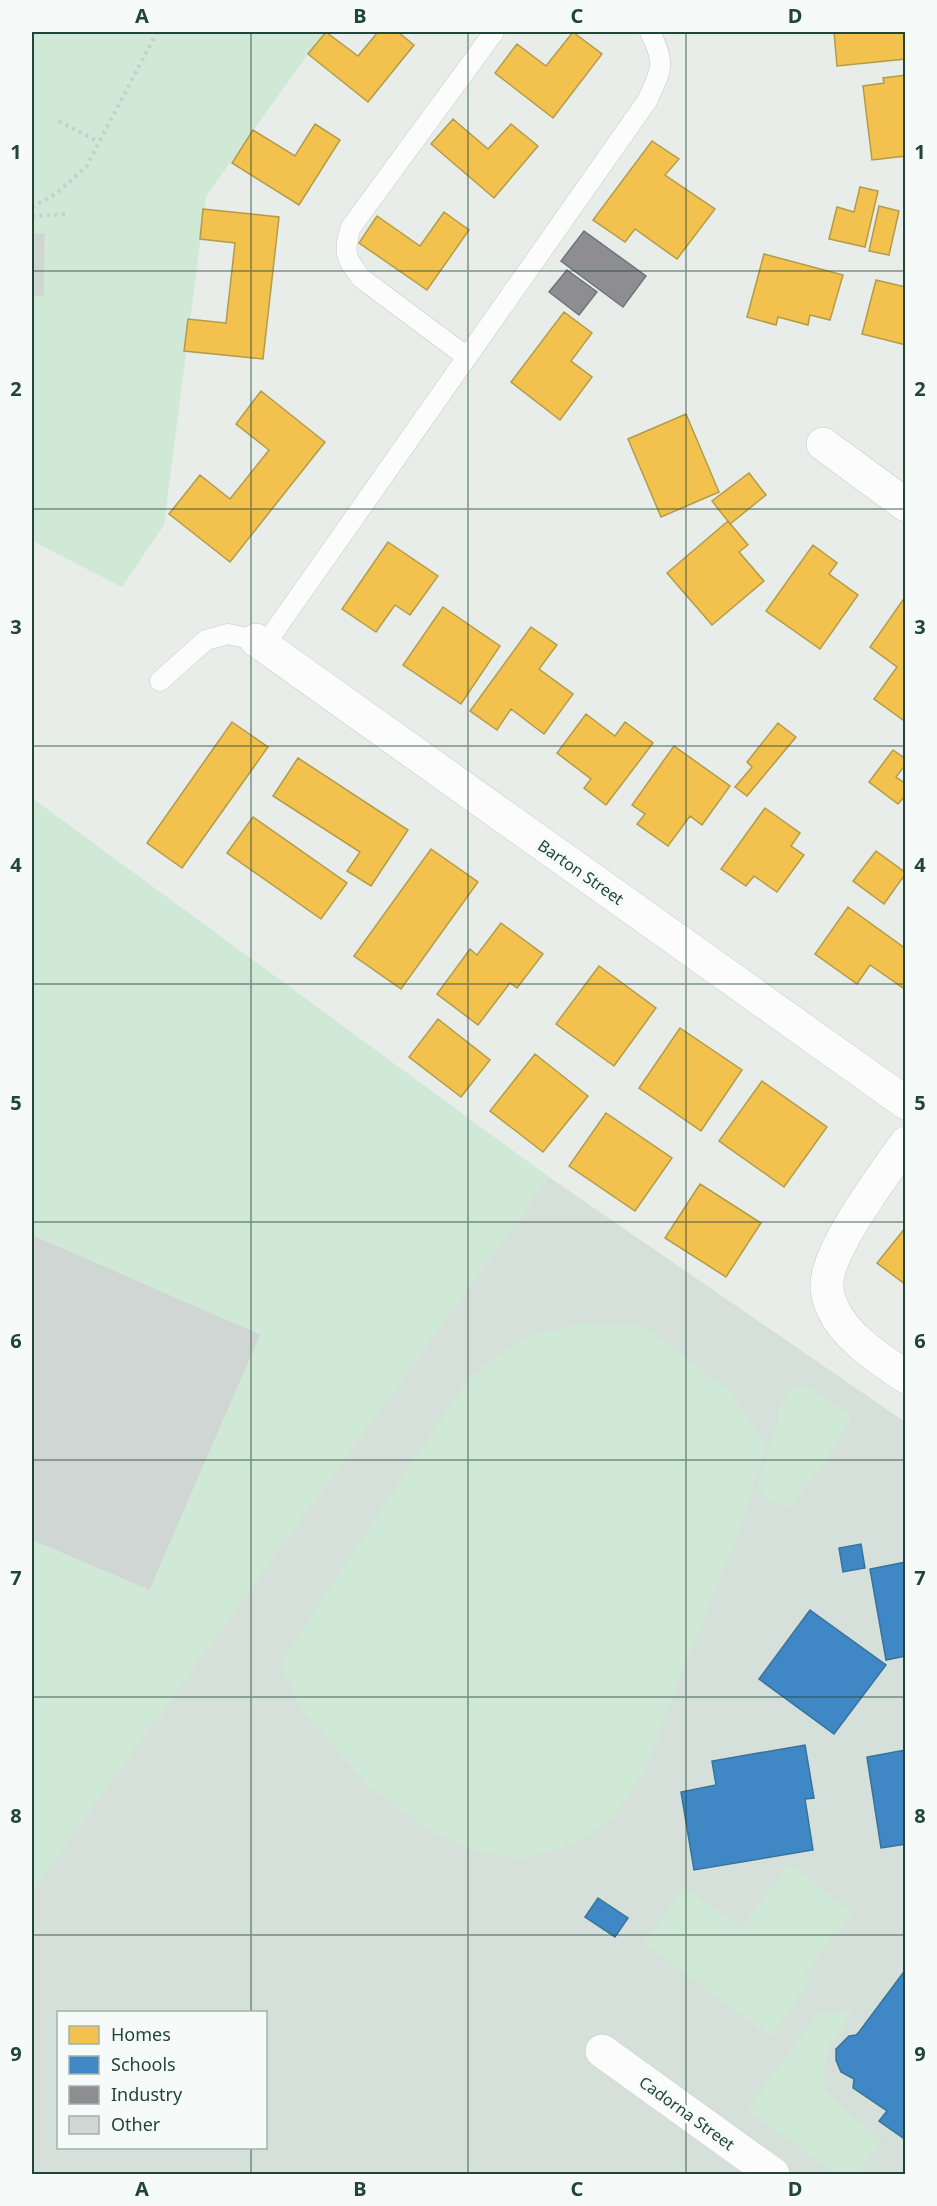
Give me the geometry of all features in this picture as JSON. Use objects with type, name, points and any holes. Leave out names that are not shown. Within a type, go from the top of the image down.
[{"type":"street","points":[[823,444],[906,505]]},
{"type":"street","name":"Barton Street","points":[[260,643],[906,1103]]},
{"type":"street","points":[[906,1143],[846,1232],[826,1286],[833,1310],[849,1332],[876,1356],[906,1377]]},
{"type":"street","name":"Cadorna Street","points":[[602,2051],[773,2175]]},
{"type":"lane","points":[[467,357],[361,278],[349,262],[345,246],[351,226],[494,32]]},
{"type":"lane","points":[[160,681],[206,640],[228,634],[260,643],[467,357],[647,101],[661,72],[660,52],[650,32]]},
{"type":"path","points":[[32,207],[57,194],[86,167],[157,32]]},
{"type":"path","points":[[59,121],[99,142]]},
{"type":"path","points":[[32,216],[69,214]]},
{"type":"shaded area","points":[[549,1177],[905,1422],[905,2174],[32,2174],[32,1891]]},
{"type":"green space","points":[[32,32],[324,32],[206,196],[164,525],[122,587],[32,541]]},
{"type":"green space","points":[[32,798],[549,1177],[32,1891]]},
{"type":"green space","points":[[577,1324],[644,1326],[727,1389],[767,1444],[730,1555],[669,1705],[646,1769],[614,1817],[575,1844],[524,1859],[475,1851],[434,1833],[372,1790],[303,1712],[280,1663],[467,1379],[519,1340]]},
{"type":"green space","points":[[802,1385],[817,1392],[850,1416],[850,1421],[815,1475],[791,1506],[787,1506],[773,1502],[761,1494],[758,1484],[764,1460],[776,1431],[782,1403],[789,1392]]},
{"type":"green space","points":[[789,1864],[853,1913],[804,1975],[811,1981],[771,2037],[643,1943],[685,1887],[741,1928]]},
{"type":"green space","points":[[855,2008],[827,2054],[824,2089],[853,2118],[882,2140],[857,2174],[836,2174],[747,2110],[803,2032],[821,2011],[836,2014]]},
{"type":"building: Homes","points":[[326,32],[358,56],[378,32],[398,32],[414,45],[368,102],[308,54]]},
{"type":"building: Homes","points":[[573,32],[602,54],[553,118],[495,73],[517,44],[546,66]]},
{"type":"building: Homes","points":[[834,32],[906,32],[906,59],[837,66]]},
{"type":"building: Homes","points":[[906,75],[906,156],[872,160],[863,86],[884,83],[883,78]]},
{"type":"building: Homes","points":[[453,119],[488,149],[511,124],[538,146],[494,198],[431,144]]},
{"type":"building: Homes","points":[[315,124],[340,140],[299,205],[232,163],[253,130],[295,156]]},
{"type":"building: Homes","points":[[652,141],[679,159],[665,175],[715,209],[677,259],[635,229],[625,242],[593,220]]},
{"type":"building: Homes","points":[[860,187],[878,191],[865,247],[829,239],[837,207],[854,212]]},
{"type":"building: Homes","points":[[879,206],[899,211],[889,255],[869,251]]},
{"type":"building: Homes","points":[[203,209],[279,217],[263,359],[184,351],[188,319],[226,323],[235,243],[200,239]]},
{"type":"building: Homes","points":[[444,212],[469,230],[427,290],[359,243],[377,216],[420,246]]},
{"type":"building: Homes","points":[[764,254],[843,275],[830,320],[810,315],[808,325],[778,317],[776,325],[747,317]]},
{"type":"building: Homes","points":[[876,280],[906,287],[906,345],[862,334]]},
{"type":"building: Homes","points":[[564,312],[592,333],[571,361],[592,377],[560,420],[511,382]]},
{"type":"building: Homes","points":[[261,391],[325,442],[230,562],[169,514],[200,475],[230,499],[269,450],[236,424]]},
{"type":"building: Homes","points":[[686,414],[719,492],[661,517],[628,439]]},
{"type":"building: Homes","points":[[749,473],[766,495],[730,524],[712,501]]},
{"type":"building: Homes","points":[[728,521],[748,545],[739,552],[764,581],[712,625],[667,573]]},
{"type":"building: Homes","points":[[388,542],[438,576],[410,615],[395,605],[376,632],[342,609]]},
{"type":"building: Homes","points":[[813,545],[837,563],[829,574],[858,595],[820,649],[766,611]]},
{"type":"building: Homes","points":[[905,597],[906,717],[903,720],[874,699],[897,667],[870,647]]},
{"type":"building: Homes","points":[[443,607],[500,646],[461,704],[403,665]]},
{"type":"building: Homes","points":[[531,627],[557,645],[539,669],[573,694],[544,734],[511,709],[497,730],[470,711]]},
{"type":"building: Homes","points":[[586,714],[615,736],[625,722],[653,743],[606,805],[584,788],[591,779],[557,753]]},
{"type":"building: Homes","points":[[232,722],[268,747],[182,868],[147,843]]},
{"type":"building: Homes","points":[[778,723],[796,737],[747,796],[735,787],[752,767],[747,762]]},
{"type":"building: Homes","points":[[674,746],[730,786],[702,825],[690,816],[668,846],[637,824],[645,814],[632,805]]},
{"type":"building: Homes","points":[[893,750],[906,759],[906,764],[896,777],[906,784],[906,795],[898,804],[869,782]]},
{"type":"building: Homes","points":[[298,758],[408,830],[371,886],[347,871],[360,852],[273,796]]},
{"type":"building: Homes","points":[[765,808],[800,833],[791,846],[804,855],[777,892],[754,876],[746,886],[721,869]]},
{"type":"building: Homes","points":[[253,817],[347,883],[321,919],[227,853]]},
{"type":"building: Homes","points":[[431,849],[478,882],[401,989],[354,956]]},
{"type":"building: Homes","points":[[876,851],[906,873],[884,904],[853,881]]},
{"type":"building: Homes","points":[[848,907],[906,949],[906,990],[870,965],[857,984],[815,954]]},
{"type":"building: Homes","points":[[501,923],[543,954],[517,988],[510,983],[478,1025],[437,994],[470,949],[477,955]]},
{"type":"building: Homes","points":[[599,966],[656,1008],[614,1066],[556,1024]]},
{"type":"building: Homes","points":[[438,1019],[490,1060],[461,1097],[409,1057]]},
{"type":"building: Homes","points":[[680,1028],[742,1070],[701,1131],[639,1088]]},
{"type":"building: Homes","points":[[535,1054],[588,1096],[543,1152],[490,1111]]},
{"type":"building: Homes","points":[[762,1081],[827,1127],[784,1187],[719,1141]]},
{"type":"building: Homes","points":[[606,1113],[672,1158],[635,1211],[569,1166]]},
{"type":"building: Homes","points":[[700,1184],[761,1223],[726,1277],[665,1238]]},
{"type":"building: Homes","points":[[906,1227],[906,1285],[877,1263]]},
{"type":"building: Schools","points":[[861,1544],[865,1568],[843,1572],[839,1548]]},
{"type":"building: Schools","points":[[906,1562],[906,1656],[886,1660],[870,1569]]},
{"type":"building: Schools","points":[[810,1610],[886,1665],[834,1734],[759,1679]]},
{"type":"building: Schools","points":[[805,1745],[814,1798],[805,1799],[813,1850],[694,1870],[681,1792],[716,1785],[712,1761]]},
{"type":"building: Schools","points":[[906,1750],[906,1844],[881,1848],[867,1757]]},
{"type":"building: Schools","points":[[598,1898],[628,1918],[615,1937],[585,1917]]},
{"type":"building: Schools","points":[[906,1969],[906,2140],[879,2121],[887,2111],[853,2088],[854,2079],[841,2072],[836,2060],[836,2049],[849,2036],[859,2032]]},
{"type":"building: Industry","points":[[584,231],[646,276],[623,307],[561,261]]},
{"type":"building: Industry","points":[[567,270],[597,292],[579,315],[549,292]]},
{"type":"building: Other","points":[[32,234],[44,234],[43,295],[32,295]]},
{"type":"building: Other","points":[[32,1236],[259,1335],[149,1589],[32,1539]]}]
